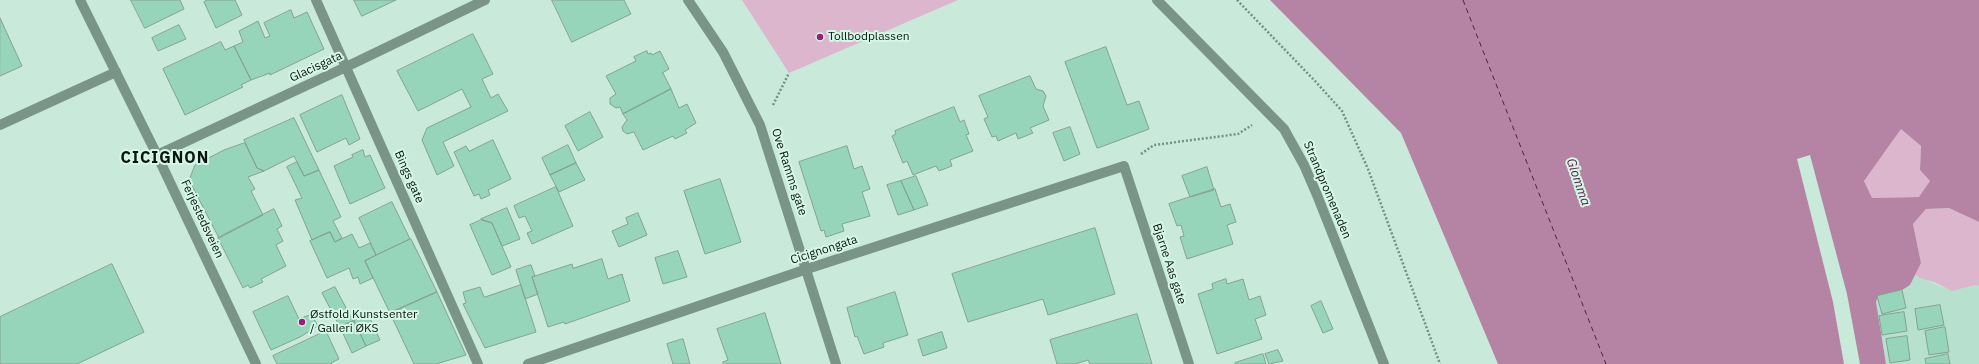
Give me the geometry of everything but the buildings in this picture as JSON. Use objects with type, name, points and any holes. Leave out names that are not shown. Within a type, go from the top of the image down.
[{"type":"street","name":"Ferjestedsveien","points":[[80,0],[157,155],[256,364]]},
{"type":"street","name":"Bings gate","points":[[316,0],[478,364]]},
{"type":"street","name":"Glacisgata","points":[[157,155],[485,0]]},
{"type":"street","name":"Ove Ramms gate","points":[[688,0],[723,52],[760,125],[836,364]]},
{"type":"street","name":"Strandpromenaden","points":[[1157,0],[1284,129],[1304,165],[1317,195],[1384,364]]},
{"type":"street","points":[[0,125],[116,72]]},
{"type":"street","name":"Cicignongata","points":[[528,364],[807,269],[1124,169]]},
{"type":"street","name":"Bjarne Aas gate","points":[[1124,169],[1189,364]]},
{"type":"path","points":[[1237,0],[1342,111],[1368,169],[1440,364]]},
{"type":"path","points":[[770,111],[789,73]]},
{"type":"path","points":[[1124,169],[1154,145],[1238,134],[1248,128]]},
{"type":"shaded area","name":"Tollbodplassen","points":[[742,0],[958,0],[789,73]]},
{"type":"shaded area","points":[[1901,129],[1921,146],[1920,170],[1930,181],[1920,197],[1872,198],[1864,181]]},
{"type":"shaded area","points":[[1949,208],[1979,222],[1979,286],[1975,285],[1952,291],[1934,282],[1920,278],[1915,274],[1921,263],[1913,224],[1926,209]]},
{"type":"shaded area","points":[[1915,274],[1941,287],[1960,289],[1975,285],[1979,286],[1979,364],[1886,364],[1876,303],[1877,296],[1910,285]]},
{"type":"water","name":"Glomma","points":[[1270,0],[1979,0],[1979,222],[1949,208],[1926,209],[1913,224],[1921,263],[1910,285],[1902,290],[1878,296],[1876,302],[1886,364],[1498,364],[1401,133]],"holes":[[[1901,129],[1921,146],[1920,170],[1930,181],[1919,197],[1872,198],[1864,181]]]},
{"type":"pier","points":[[1810,155],[1847,294],[1860,364],[1844,364],[1833,302],[1797,159]]},
{"type":"ferry route","points":[[1463,0],[1606,364]]},
{"type":"place","name":"Tollbodplassen","points":[[820,37]]},
{"type":"place","name":"Østfold Kunstsenter / Galleri ØKS","points":[[302,322]]},
{"type":"district","name":"CICIGNON","points":[[165,158]]}]
